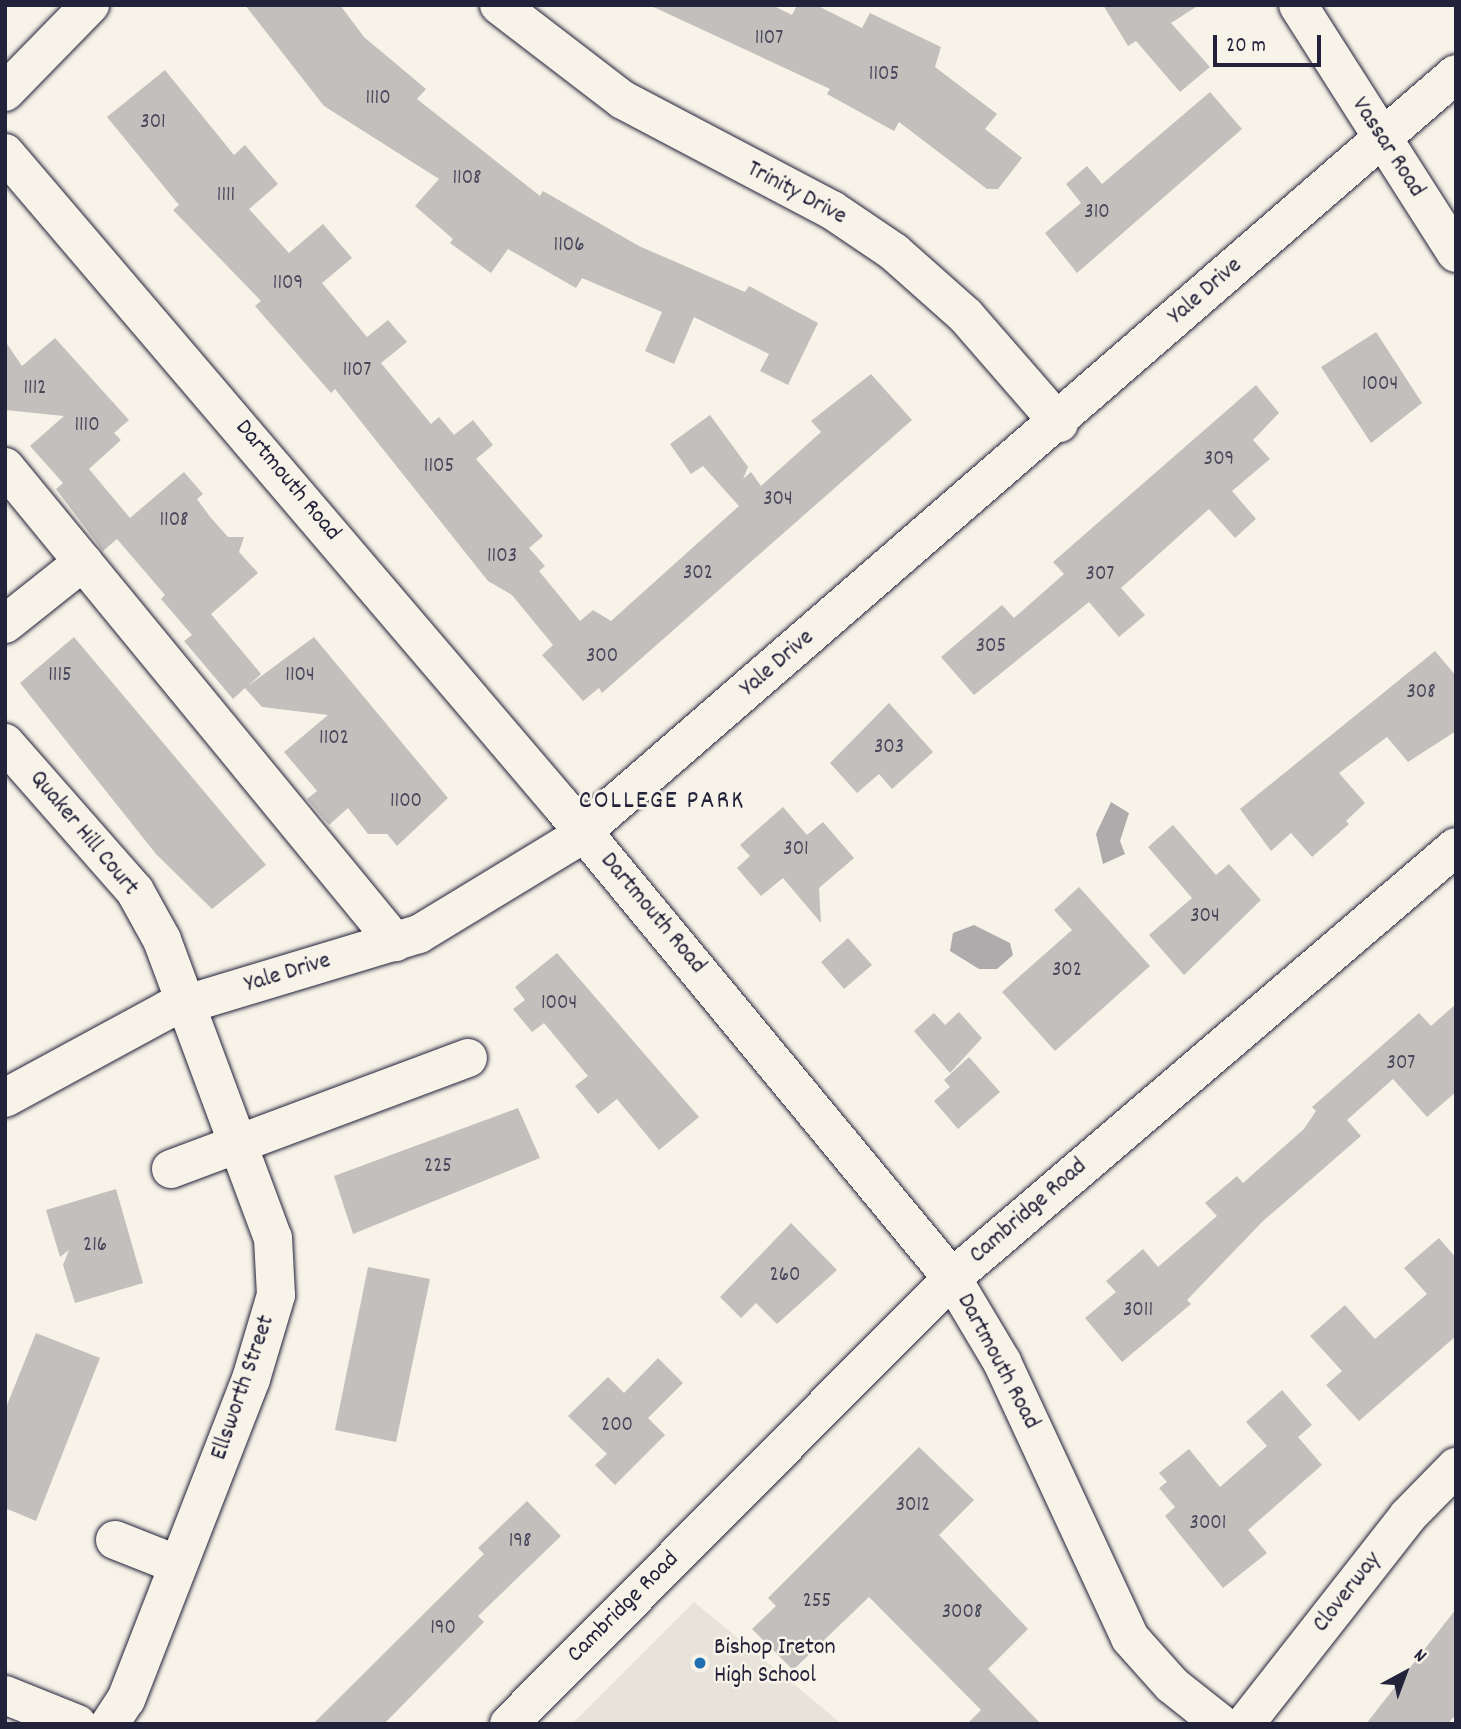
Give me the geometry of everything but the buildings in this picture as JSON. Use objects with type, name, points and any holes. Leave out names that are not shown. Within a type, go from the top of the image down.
[{"type":"street","points":[[5,92],[90,5]]},
{"type":"street","name":"Trinity Drive","points":[[499,5],[623,100],[832,211],[894,252],[966,316],[1059,423]]},
{"type":"street","name":"Vassar Road","points":[[1298,5],[1380,139],[1456,253]]},
{"type":"street","name":"Yale Drive","points":[[5,1098],[167,1010],[394,942],[444,921],[583,831],[1059,423],[1456,74]]},
{"type":"street","name":"Dartmouth Road","points":[[5,153],[583,831],[952,1278],[1002,1362],[1130,1638],[1171,1685],[1221,1724]]},
{"type":"street","points":[[5,467],[394,942]]},
{"type":"street","points":[[5,624],[83,562]]},
{"type":"street","name":"Quaker Hill Court","points":[[5,743],[135,891],[190,1004]]},
{"type":"street","name":"Cambridge Road","points":[[509,1724],[952,1278],[1456,847]]},
{"type":"street","name":"Ellsworth Street","points":[[110,1724],[178,1565],[251,1379],[276,1295],[273,1238],[190,1004]]},
{"type":"street","points":[[171,1169],[241,1146],[468,1058]]},
{"type":"street","name":"Cloverway","points":[[1245,1724],[1408,1516],[1456,1467]]},
{"type":"street","points":[[114,1540],[178,1565]]},
{"type":"street","points":[[5,1695],[77,1724]]},
{"type":"shaded area","points":[[1111,802],[1129,813],[1120,841],[1125,854],[1103,864],[1096,834]]},
{"type":"shaded area","points":[[974,925],[1010,943],[1013,955],[997,969],[979,969],[950,951],[953,933]]},
{"type":"shaded area","name":"Bishop Ireton High School","points":[[694,1602],[842,1724],[572,1724]]},
{"type":"place","name":"Bishop Ireton High School","points":[[700,1663]]},
{"type":"district","name":"COLLEGE PARK","points":[[662,802]]}]
